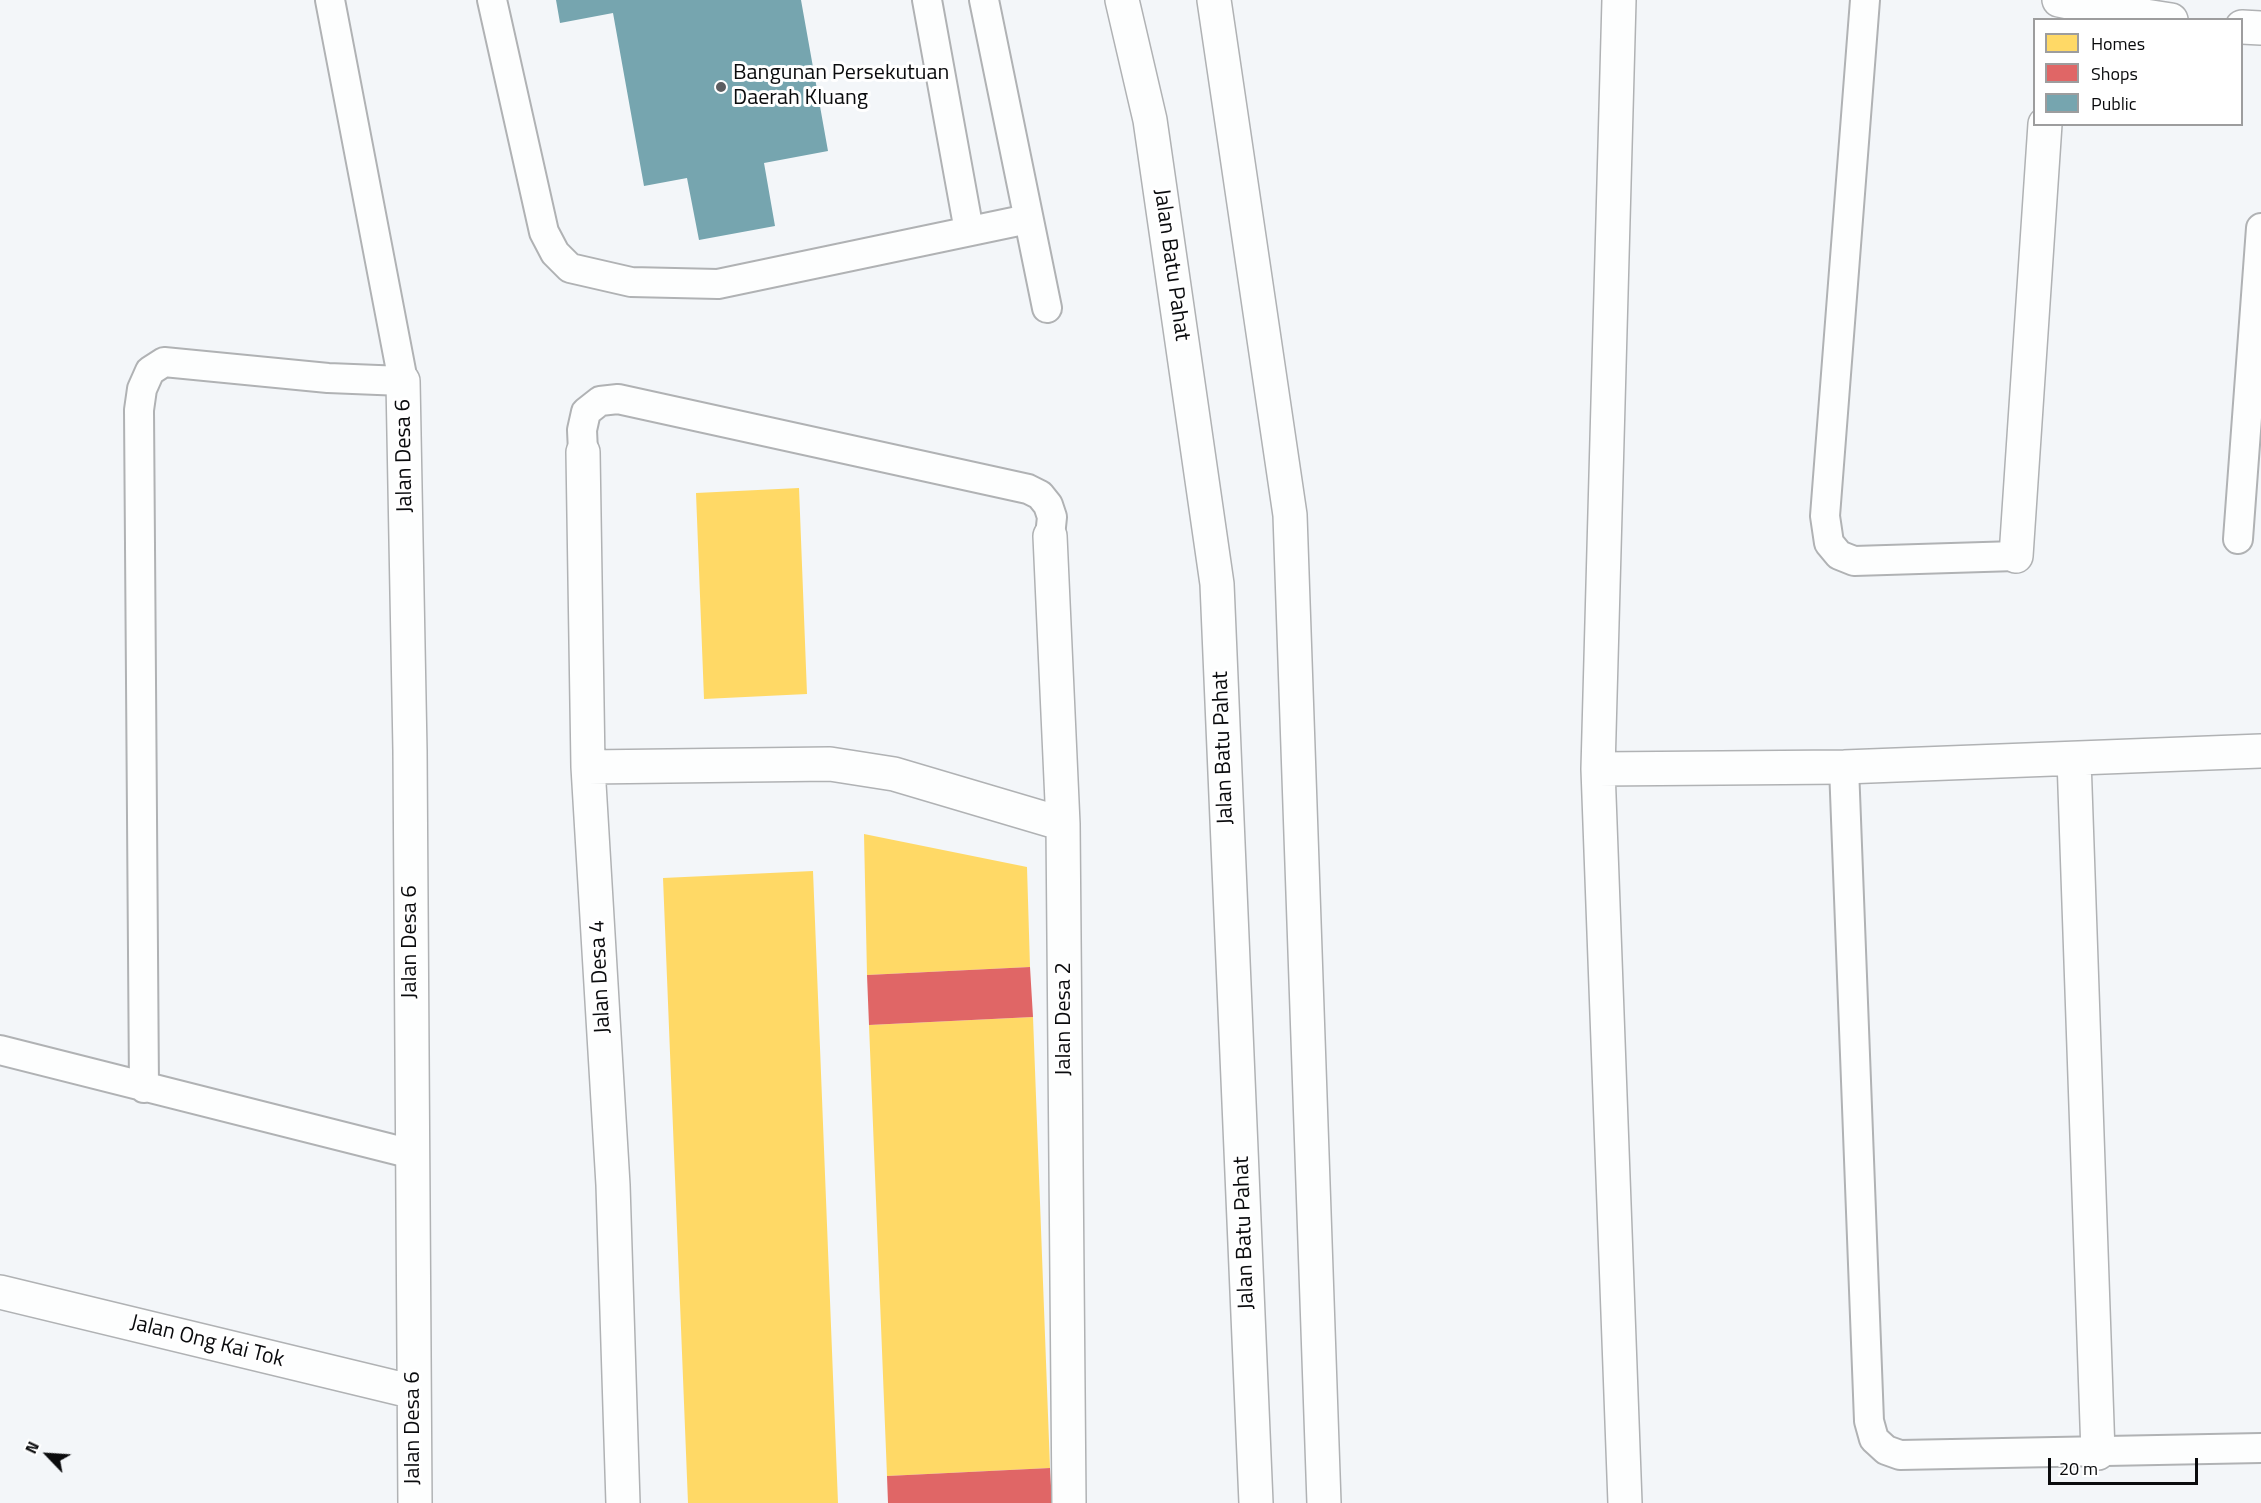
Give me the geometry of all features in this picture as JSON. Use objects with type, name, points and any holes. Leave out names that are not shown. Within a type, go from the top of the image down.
[{"type":"main road","name":"Jalan Batu Pahat","points":[[1122,0],[1150,120],[1216,584],[1256,1503]]},
{"type":"main road","points":[[1214,0],[1290,515],[1324,1503]]},
{"type":"main road","points":[[1619,0],[1598,769],[1625,1503]]},
{"type":"main road","points":[[2052,18],[2054,0]]},
{"type":"main road","points":[[2059,0],[2158,18]]},
{"type":"main road","points":[[2243,27],[2261,28]]},
{"type":"main road","points":[[2016,556],[2045,126]]},
{"type":"main road","name":"Jalan Desa 6","points":[[403,381],[410,763],[415,1503]]},
{"type":"main road","name":"Jalan Desa 4","points":[[582,452],[588,767],[613,1185],[623,1503]]},
{"type":"main road","name":"Jalan Desa 2","points":[[1050,536],[1063,824],[1069,1503]]},
{"type":"main road","points":[[1598,769],[1844,766],[2261,751]]},
{"type":"main road","points":[[2074,759],[2098,1453]]},
{"type":"main road","points":[[588,767],[830,764],[894,774],[1063,824]]},
{"type":"main road","name":"Jalan Ong Kai Tok","points":[[0,1292],[414,1392]]},
{"type":"lane","points":[[144,1088],[139,410],[142,389],[150,371],[164,362],[328,378],[403,381],[330,0]]},
{"type":"lane","points":[[492,0],[544,232],[555,253],[570,268],[631,282],[718,284],[1028,219]]},
{"type":"lane","points":[[927,0],[969,231]]},
{"type":"lane","points":[[984,0],[1047,308]]},
{"type":"lane","points":[[1865,0],[1826,516],[1830,543],[1839,555],[1854,561],[2016,556]]},
{"type":"lane","points":[[2238,539],[2261,228]]},
{"type":"lane","points":[[582,452],[582,430],[586,412],[600,401],[618,399],[1028,489],[1040,495],[1048,505],[1052,517],[1050,536]]},
{"type":"lane","points":[[1844,766],[1869,1421],[1874,1439],[1886,1450],[1900,1455],[2098,1453],[2261,1448]]},
{"type":"lane","points":[[0,1050],[412,1154]]},
{"type":"building: Homes","points":[[799,488],[807,694],[704,699],[696,493]]},
{"type":"building: Homes","points":[[864,834],[1027,867],[1030,967],[867,975]]},
{"type":"building: Homes","points":[[813,871],[838,1503],[688,1503],[663,878]]},
{"type":"building: Homes","points":[[1033,1017],[1050,1468],[887,1476],[869,1025]]},
{"type":"building: Shops","points":[[1030,967],[1033,1017],[869,1025],[867,975]]},
{"type":"building: Shops","points":[[1050,1468],[1052,1503],[888,1503],[887,1476]]},
{"type":"building: Public","name":"Bangunan Persekutuan Daerah Kluang","points":[[556,0],[801,0],[828,151],[764,163],[775,226],[699,240],[687,178],[644,186],[613,13],[560,23]]},
{"type":"place","name":"Bangunan Persekutuan Daerah Kluang","points":[[721,87]]}]
